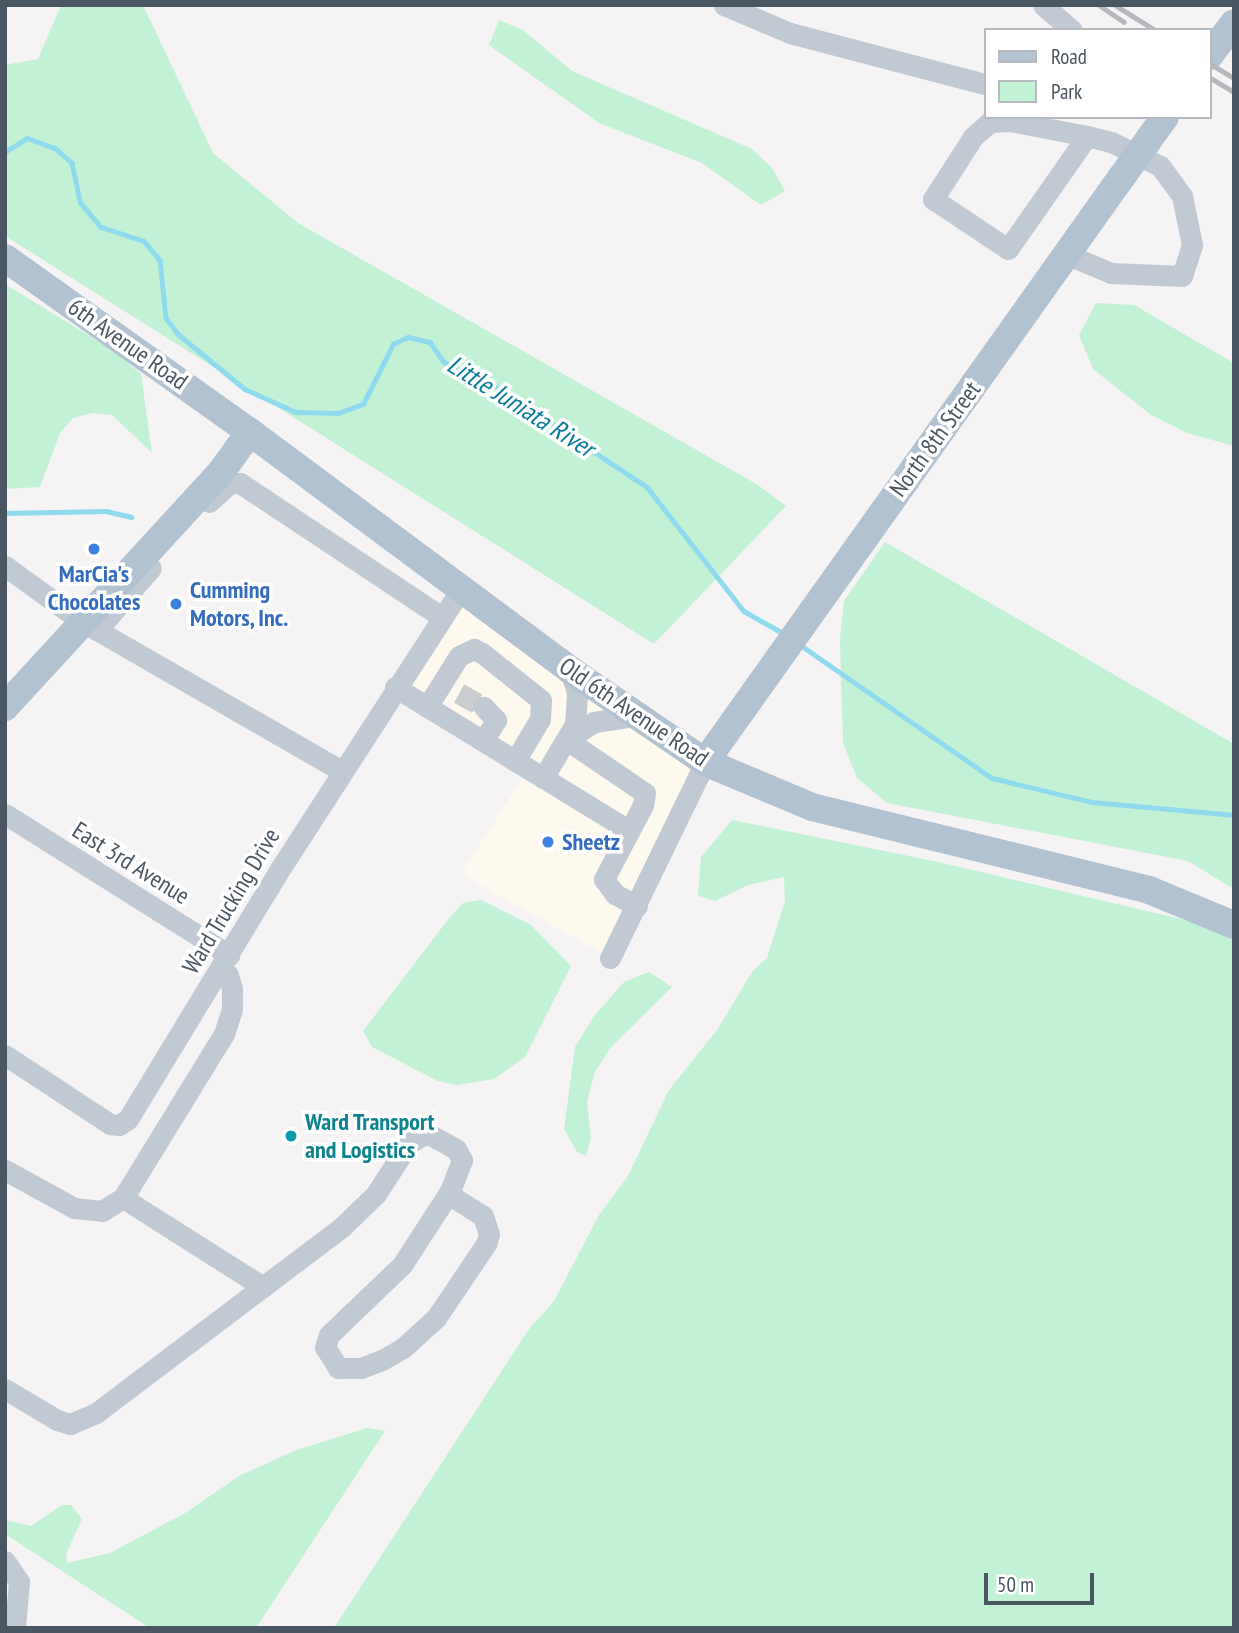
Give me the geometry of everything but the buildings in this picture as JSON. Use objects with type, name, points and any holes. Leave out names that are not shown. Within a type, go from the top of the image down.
[{"type":"main road","name":"North 8th Street","points":[[705,762],[1164,119]]},
{"type":"main road","name":"6th Avenue Road","points":[[5,258],[250,432]]},
{"type":"main road","name":"Old 6th Avenue Road","points":[[250,432],[570,670],[705,762],[773,794],[823,811],[1149,890],[1234,925]]},
{"type":"main road","points":[[5,706],[89,626],[221,472],[250,432]]},
{"type":"street","points":[[724,5],[790,33],[984,84]]},
{"type":"street","points":[[1043,5],[1070,28]]},
{"type":"street","points":[[1068,255],[1111,273],[1182,276],[1192,245],[1182,196],[1160,166],[1064,125],[1010,121],[990,122],[974,137],[933,199],[1008,249],[1087,136]]},
{"type":"street","points":[[89,626],[210,500],[235,482],[442,617]]},
{"type":"street","points":[[5,566],[89,626],[342,771]]},
{"type":"street","name":"Ward Trucking Drive","points":[[5,1055],[97,1116],[120,1125],[135,1110],[342,771],[461,589]]},
{"type":"street","points":[[427,707],[451,687],[459,656],[474,649],[537,693],[543,708],[540,719],[515,761]]},
{"type":"street","points":[[543,778],[567,740],[578,707],[570,670]]},
{"type":"street","points":[[396,687],[628,830]]},
{"type":"street","points":[[484,708],[496,720],[484,741]]},
{"type":"street","points":[[567,740],[594,722],[635,716]]},
{"type":"street","points":[[567,740],[645,793],[604,878],[615,894],[637,906]]},
{"type":"street","points":[[610,958],[705,762]]},
{"type":"street","name":"East 3rd Avenue","points":[[5,814],[224,963]]},
{"type":"street","points":[[5,1170],[74,1208],[102,1211],[123,1198],[224,1034],[232,1010],[232,988],[224,963]]},
{"type":"street","points":[[5,1389],[57,1420],[83,1421],[358,1213],[417,1135],[441,1138],[462,1160],[448,1194],[402,1265],[329,1335],[324,1347],[338,1368],[361,1368],[403,1348],[436,1318],[486,1244],[489,1234],[483,1216],[448,1194]]},
{"type":"street","points":[[123,1198],[263,1287]]},
{"type":"street","points":[[5,1560],[19,1582],[15,1628]]},
{"type":"shaded area","points":[[461,589],[707,768],[610,958],[461,874],[528,769],[395,687]]},
{"type":"green space","points":[[61,5],[143,5],[213,153],[298,223],[758,485],[786,506],[654,644],[5,236],[5,65],[38,59]]},
{"type":"green space","points":[[499,20],[523,30],[572,71],[752,149],[772,168],[785,191],[761,205],[702,163],[599,123],[489,45]]},
{"type":"green space","points":[[5,284],[114,351],[141,374],[152,453],[112,415],[93,413],[73,418],[60,433],[40,487],[5,489]]},
{"type":"green space","points":[[1096,303],[1134,305],[1234,363],[1234,446],[1187,433],[1151,415],[1093,369],[1079,335]]},
{"type":"green space","points":[[885,542],[1234,744],[1234,889],[1188,861],[887,803],[857,778],[843,743],[840,639],[844,601]]},
{"type":"green space","points":[[732,820],[943,863],[1219,928],[1234,939],[1234,1628],[334,1628],[529,1329],[554,1301],[599,1215],[628,1176],[669,1090],[717,1030],[752,972],[767,958],[785,901],[784,877],[748,885],[715,901],[698,896],[701,857]]},
{"type":"green space","points":[[481,900],[531,925],[571,966],[525,1057],[494,1079],[456,1085],[438,1081],[372,1047],[363,1031],[450,917],[463,903]]},
{"type":"green space","points":[[649,972],[672,987],[611,1047],[595,1072],[587,1101],[591,1138],[586,1156],[577,1152],[564,1129],[575,1047],[594,1016],[624,982]]},
{"type":"green space","points":[[367,1428],[385,1431],[256,1628],[150,1628],[5,1534],[5,1520],[31,1526],[62,1505],[71,1505],[82,1519],[66,1554],[67,1563],[110,1553],[187,1512],[239,1476],[296,1450]]},
{"type":"waterway","name":"Little Juniata River","points":[[5,152],[27,138],[55,148],[72,163],[80,202],[101,227],[144,241],[160,260],[166,318],[178,334],[245,389],[296,412],[338,413],[363,404],[393,344],[408,337],[430,342],[444,362],[496,387],[647,487],[744,611],[781,632]]},
{"type":"waterway","points":[[5,513],[106,511],[131,517]]},
{"type":"waterway","name":"Little Juniata River","points":[[802,646],[992,778],[1092,802],[1234,815]]},
{"type":"tunnel","points":[[459,693],[484,707]]},
{"type":"railway","points":[[1099,5],[1124,22]]},
{"type":"railway","points":[[1115,5],[1152,28]]},
{"type":"railway","points":[[1211,64],[1234,78]]},
{"type":"railway","points":[[1211,78],[1234,92]]},
{"type":"place","name":"MarCia's Chocolates","points":[[94,549]]},
{"type":"place","name":"Cumming Motors, Inc.","points":[[176,604]]},
{"type":"place","name":"Sheetz","points":[[548,842]]},
{"type":"place","name":"Ward Transport and Logistics","points":[[291,1136]]}]
